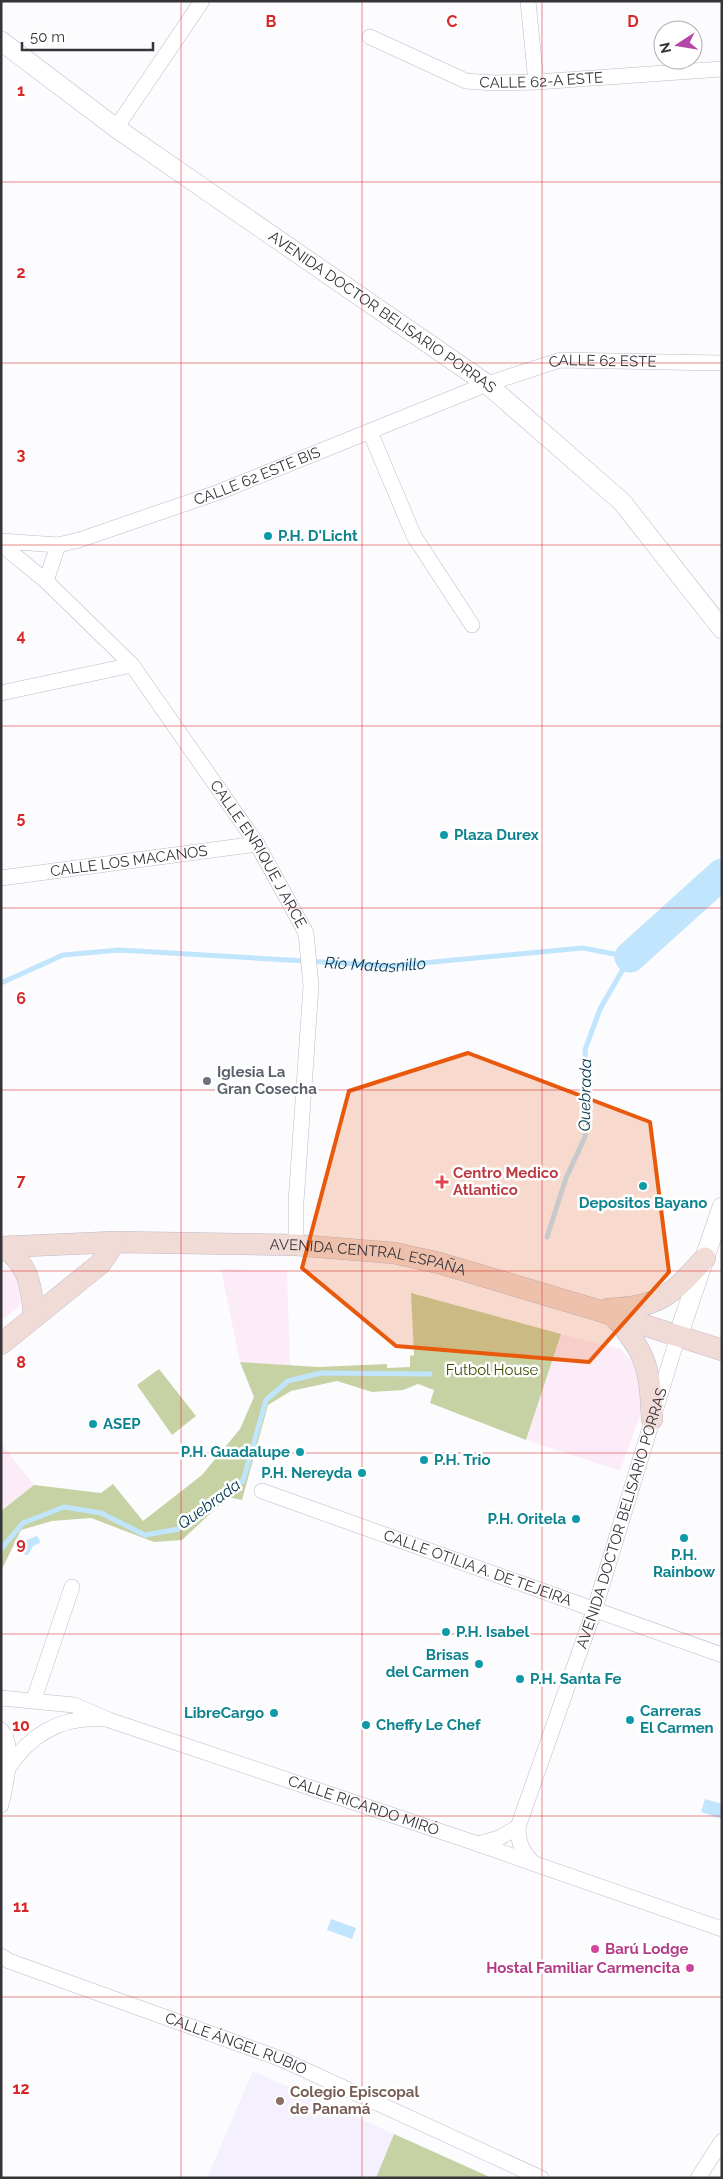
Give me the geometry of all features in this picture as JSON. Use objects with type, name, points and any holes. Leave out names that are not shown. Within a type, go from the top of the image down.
[{"type":"main road","name":"AVENIDA CENTRAL ESPAÑA","points":[[2,1247],[115,1242],[296,1245],[394,1253],[605,1312],[722,1350]]},
{"type":"main road","points":[[1,1344],[100,1264],[115,1242]]},
{"type":"main road","points":[[2,1247],[14,1254],[23,1266],[30,1282],[34,1317]]},
{"type":"main road","points":[[605,1312],[638,1307],[659,1300],[676,1289],[705,1258]]},
{"type":"main road","points":[[605,1312],[634,1338],[645,1361],[650,1375],[652,1419]]},
{"type":"street","points":[[116,128],[202,1]]},
{"type":"street","points":[[528,1],[536,82]]},
{"type":"street","name":"CALLE 62-A ESTE","points":[[370,37],[466,81],[494,84],[722,69]]},
{"type":"street","name":"AVENIDA DOCTOR BELISARIO PORRAS","points":[[1,41],[116,128],[487,384],[622,502],[722,629]]},
{"type":"street","name":"CALLE 62 ESTE","points":[[487,384],[560,360],[722,363]]},
{"type":"street","name":"CALLE 62 ESTE BIS","points":[[58,546],[219,492],[487,384]]},
{"type":"street","points":[[370,432],[414,536],[472,625]]},
{"type":"street","points":[[1,543],[58,546],[46,581]]},
{"type":"street","name":"CALLE ENRIQUE J ARCE","points":[[1,543],[46,581],[132,665],[257,844],[306,933],[311,986],[296,1202],[296,1245]]},
{"type":"street","points":[[1,693],[132,665]]},
{"type":"street","name":"CALLE LOS MACANOS","points":[[1,878],[257,844]]},
{"type":"street","name":"AVENIDA DOCTOR BELISARIO PORRAS","points":[[518,1827],[596,1608],[678,1336],[722,1207]]},
{"type":"street","name":"CALLE OTILIA A. DE TEJEIRA","points":[[262,1491],[722,1654]]},
{"type":"street","points":[[34,1700],[72,1587]]},
{"type":"street","name":"CALLE RICARDO MIRÓ","points":[[1,1698],[74,1705],[109,1720],[478,1844],[722,1929]]},
{"type":"street","points":[[8,1768],[19,1751],[34,1737],[52,1727],[71,1720],[109,1720]]},
{"type":"street","points":[[1,1730],[9,1744],[8,1768],[1,1805]]},
{"type":"street","points":[[478,1844],[499,1838],[518,1827]]},
{"type":"street","points":[[518,1827],[518,1840],[524,1853],[533,1863]]},
{"type":"street","name":"CALLE ÁNGEL RUBIO","points":[[4,1960],[281,2059],[541,2178]]},
{"type":"street","points":[[698,2178],[722,2141]]},
{"type":"highlighted area","points":[[468,1053],[650,1122],[669,1272],[589,1362],[396,1346],[302,1268],[349,1091]]},
{"type":"shaded area","points":[[221,1269],[287,1271],[290,1366],[240,1362]]},
{"type":"shaded area","points":[[15,1271],[22,1295],[18,1308],[1,1321],[1,1272]]},
{"type":"shaded area","points":[[561,1334],[620,1349],[636,1366],[642,1384],[640,1415],[620,1471],[526,1440]]},
{"type":"shaded area","points":[[1,1443],[34,1485],[1,1511]]},
{"type":"shaded area","name":"Colegio Episcopal de Panamá","points":[[253,2071],[394,2134],[376,2178],[207,2178]]},
{"type":"green space","name":"Futbol House","points":[[411,1293],[561,1334],[526,1440],[430,1403],[434,1390],[418,1384],[403,1390],[372,1392],[337,1381],[291,1391],[268,1405],[242,1500],[228,1497],[182,1540],[154,1542],[91,1518],[52,1521],[21,1530],[1,1571],[1,1511],[34,1485],[101,1493],[113,1484],[143,1521],[202,1475],[240,1429],[254,1397],[240,1362],[319,1367],[387,1364],[387,1368],[410,1367],[410,1356],[414,1355]]},
{"type":"green space","points":[[159,1369],[196,1416],[172,1435],[137,1385]]},
{"type":"green space","points":[[394,2134],[492,2178],[376,2178]]},
{"type":"water","points":[[36,1536],[39,1538],[40,1543],[33,1546],[28,1555],[21,1554],[18,1549],[19,1544]]},
{"type":"water","points":[[705,1799],[722,1804],[722,1819],[701,1812]]},
{"type":"water","points":[[331,1919],[356,1928],[352,1939],[327,1930]]},
{"type":"waterway","name":"Río Matasnillo","points":[[630,957],[722,874]]},
{"type":"waterway","name":"Río Matasnillo","points":[[1,983],[63,955],[119,950],[391,966],[583,948],[630,957],[600,1009],[585,1050],[588,1094],[585,1137],[566,1178],[547,1237]]},
{"type":"waterway","name":"Quebrada","points":[[1,1549],[23,1523],[64,1507],[101,1513],[145,1535],[179,1529],[212,1499],[243,1481],[266,1400],[288,1381],[321,1373],[430,1374]]},
{"type":"place","name":"P.H. D'Licht","points":[[268,536]]},
{"type":"place","name":"Plaza Durex","points":[[444,835]]},
{"type":"place","name":"Iglesia La Gran Cosecha","points":[[207,1081]]},
{"type":"place","name":"Centro Medico Atlantico","points":[[442,1182]]},
{"type":"place","name":"Depositos Bayano","points":[[643,1186]]},
{"type":"place","name":"ASEP","points":[[93,1424]]},
{"type":"place","name":"P.H. Guadalupe","points":[[300,1452]]},
{"type":"place","name":"P.H. Trio","points":[[424,1460]]},
{"type":"place","name":"P.H. Nereyda","points":[[362,1473]]},
{"type":"place","name":"P.H. Oritela","points":[[576,1519]]},
{"type":"place","name":"P.H. Rainbow","points":[[684,1538]]},
{"type":"place","name":"P.H. Isabel","points":[[446,1632]]},
{"type":"place","name":"Brisas del Carmen","points":[[479,1664]]},
{"type":"place","name":"P.H. Santa Fe","points":[[520,1679]]},
{"type":"place","name":"LibreCargo","points":[[274,1713]]},
{"type":"place","name":"Carreras El Carmen","points":[[630,1720]]},
{"type":"place","name":"Cheffy Le Chef","points":[[366,1725]]},
{"type":"place","name":"Barú Lodge","points":[[595,1949]]},
{"type":"place","name":"Hostal Familiar Carmencita","points":[[690,1968]]},
{"type":"place","name":"Colegio Episcopal de Panamá","points":[[280,2101]]}]
